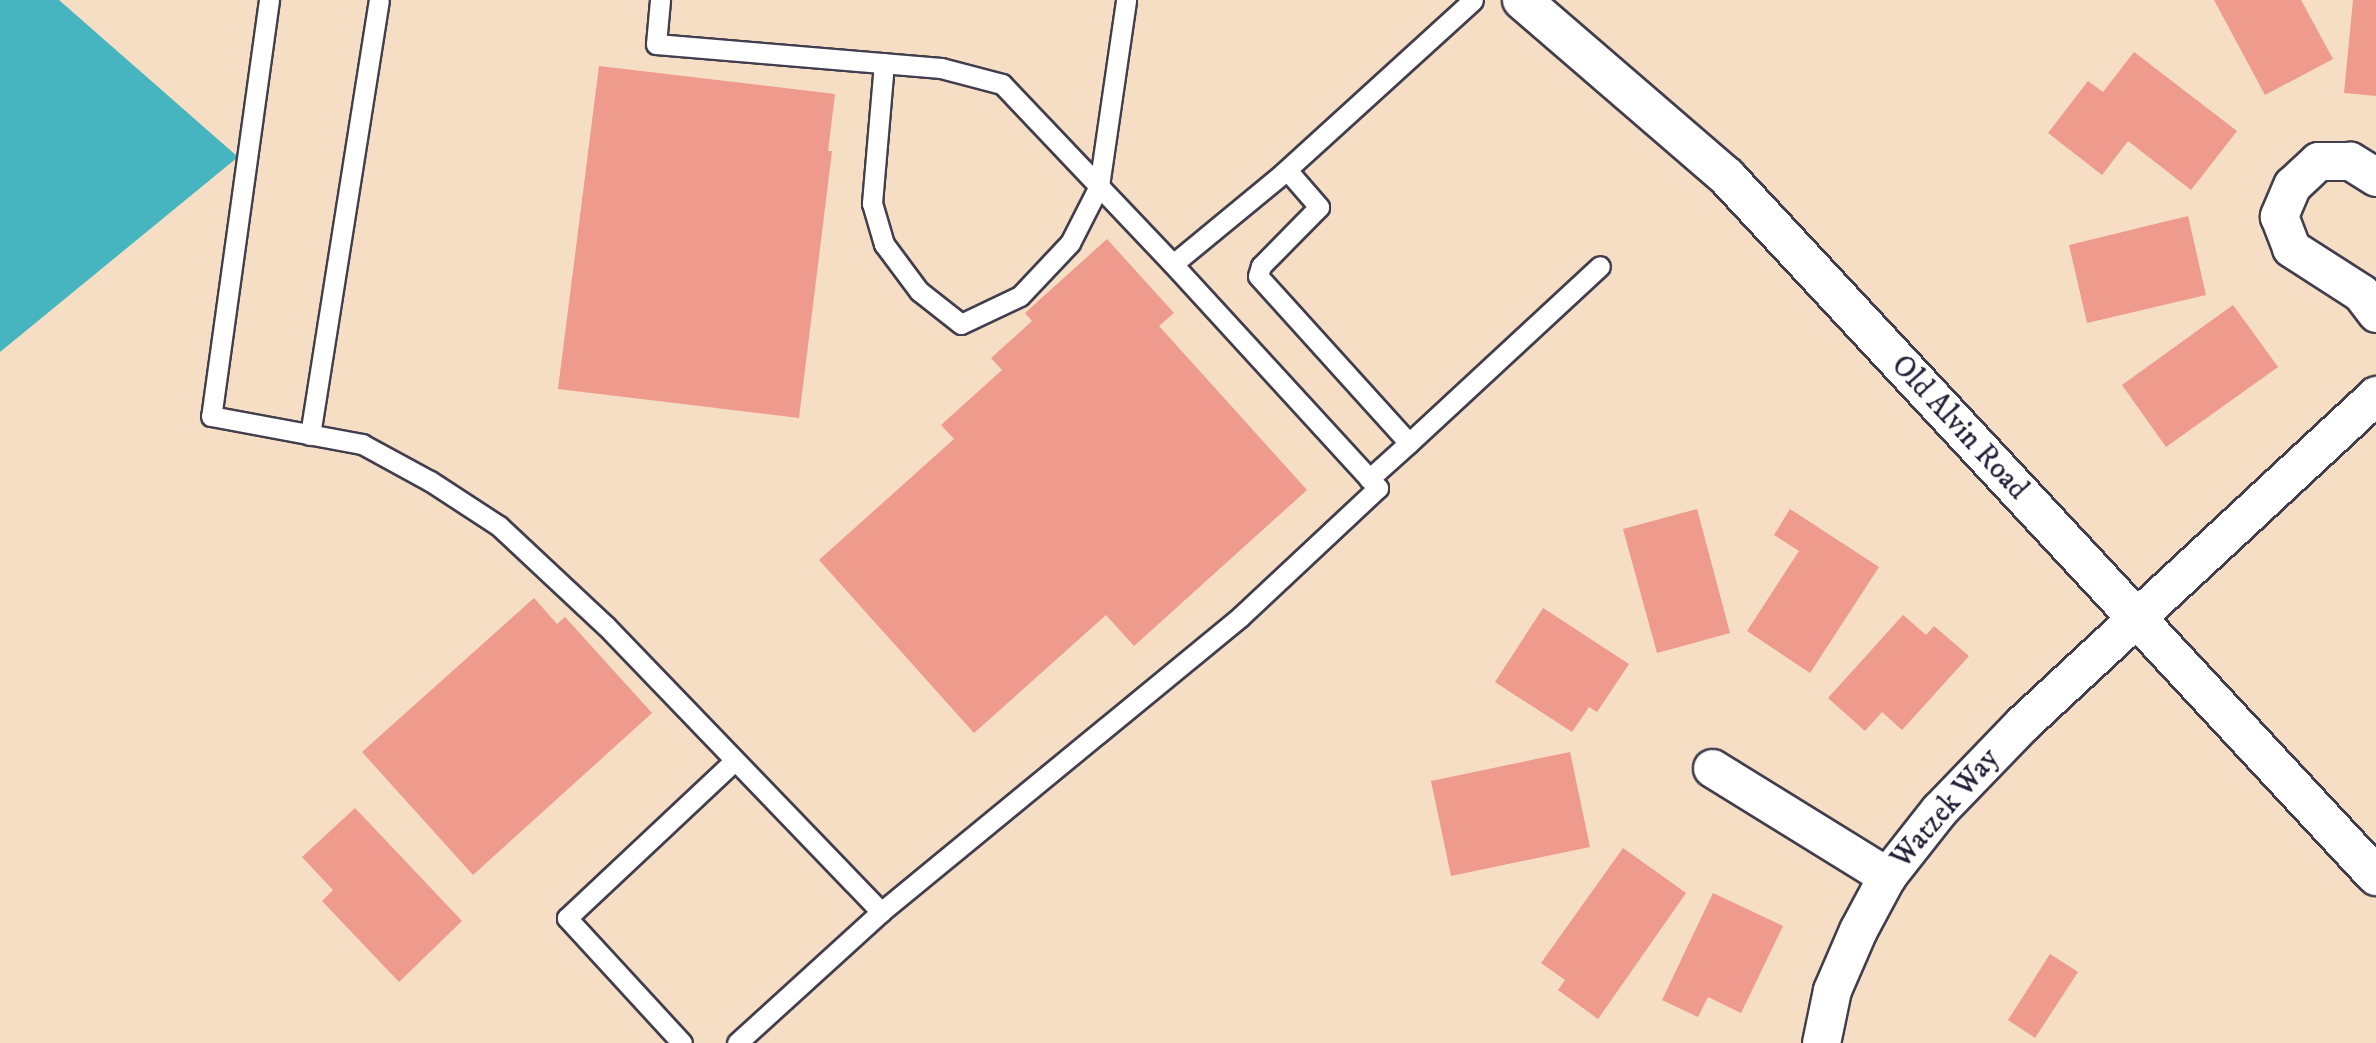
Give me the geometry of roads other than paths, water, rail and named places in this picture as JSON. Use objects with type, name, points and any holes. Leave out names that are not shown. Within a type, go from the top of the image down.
[{"type":"street","name":"Old Alvin Road","points":[[1522,0],[1727,177],[2376,876]]},
{"type":"street","points":[[2376,177],[2350,161],[2318,161],[2292,185],[2279,216],[2291,248],[2361,293],[2376,313]]},
{"type":"street","name":"Watzek Way","points":[[1821,1043],[1832,990],[1858,930],[1887,876],[1939,810],[2023,723],[2138,620],[2376,395]]},
{"type":"street","points":[[1712,768],[1887,876]]},
{"type":"lane","points":[[269,0],[211,416],[362,444],[429,481],[499,526],[606,626],[881,912]]},
{"type":"lane","points":[[310,435],[379,0]]},
{"type":"lane","points":[[660,0],[656,44],[941,68],[1002,84],[1173,264],[1378,488],[1240,617],[881,912],[737,1043]]},
{"type":"lane","points":[[884,63],[872,203],[884,244],[919,291],[961,324],[1020,296],[1070,243],[1099,186],[1126,0]]},
{"type":"lane","points":[[1173,264],[1287,170],[1473,0]]},
{"type":"lane","points":[[1287,170],[1319,207],[1261,266],[1258,276],[1409,443]]},
{"type":"lane","points":[[1369,479],[1600,266]]},
{"type":"lane","points":[[682,1043],[567,918],[734,761]]},
{"type":"water","points":[[0,0],[59,0],[238,157],[0,352]]}]
